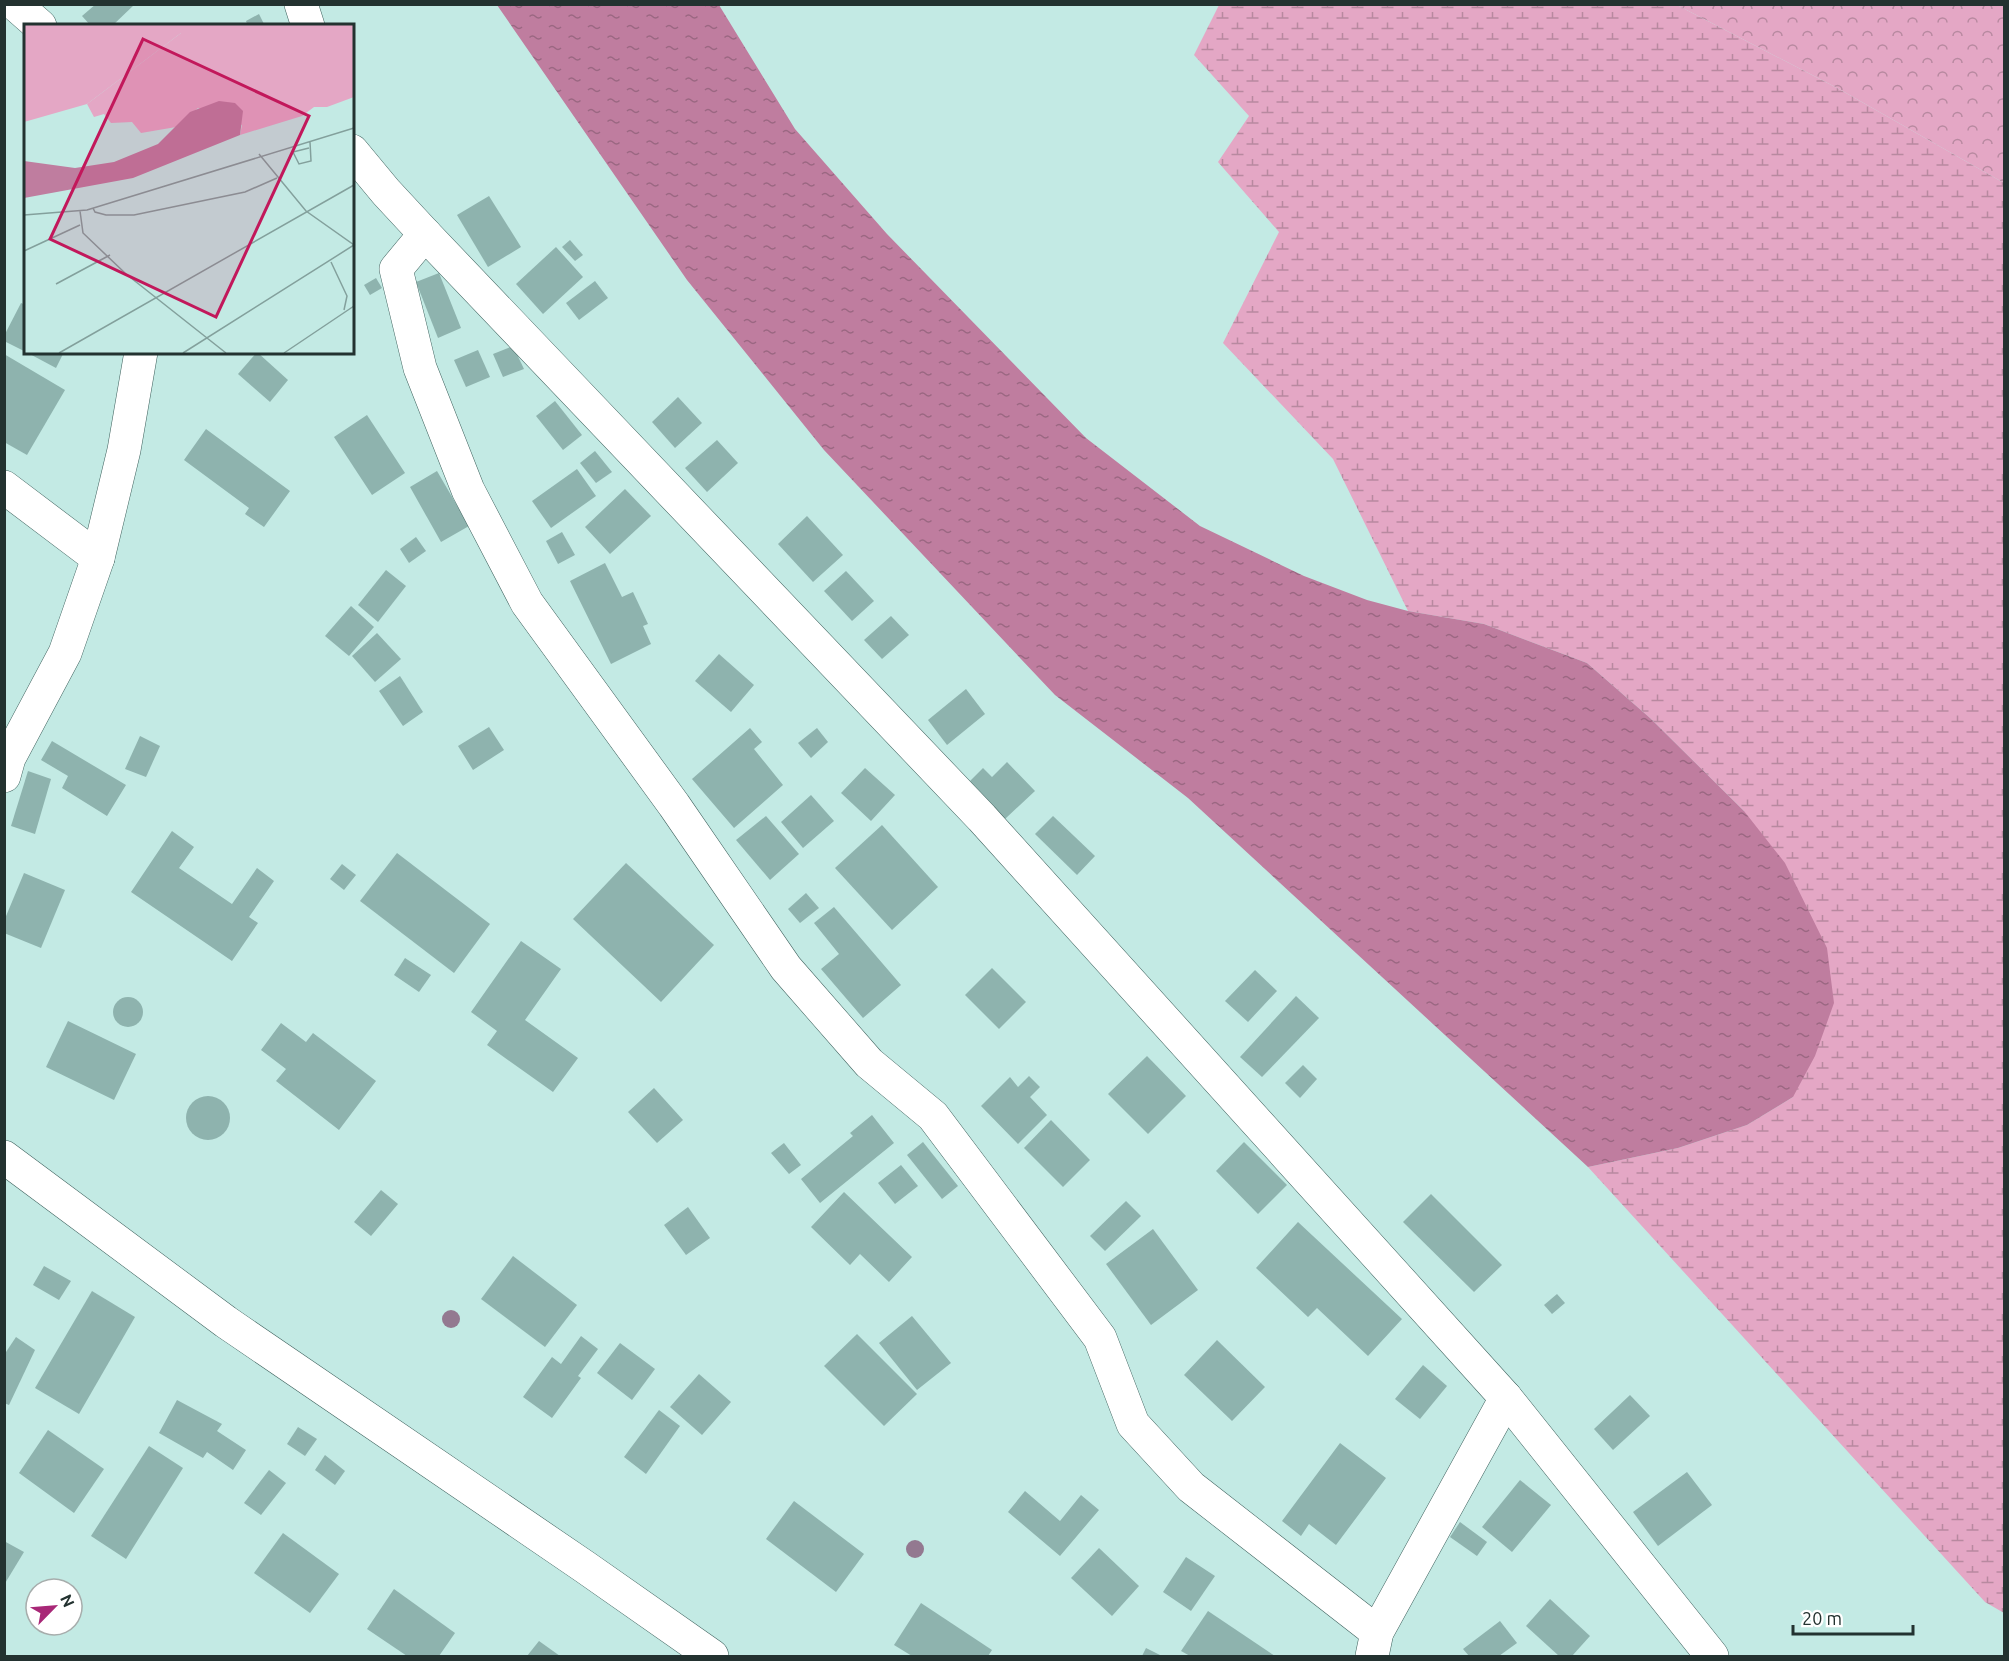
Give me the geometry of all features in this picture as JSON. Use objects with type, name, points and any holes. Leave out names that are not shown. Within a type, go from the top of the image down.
[{"type":"street","points":[[15,4],[38,24]]},
{"type":"street","points":[[301,4],[307,24]]},
{"type":"street","points":[[354,153],[425,234],[982,818],[1506,1398],[1712,1656]]},
{"type":"street","points":[[425,234],[396,269],[420,368],[468,490],[527,603],[674,805],[786,968],[869,1063],[933,1116],[1100,1338],[1133,1424],[1191,1487],[1374,1644],[1506,1398]]},
{"type":"street","points":[[4,776],[9,758],[65,653],[98,558],[124,450],[141,354]]},
{"type":"street","points":[[4,487],[98,558]]},
{"type":"street","points":[[4,1157],[226,1322],[712,1656]]},
{"type":"green space","points":[[1219,5],[1677,5],[1839,89],[2004,183],[2004,1613],[1985,1602],[1588,1167],[1678,1148],[1747,1125],[1793,1097],[1744,811],[1650,718],[1587,663],[1484,624],[1408,611],[1333,459],[1223,343],[1279,232],[1218,162],[1249,116],[1194,55]]},
{"type":"green space","points":[[1677,5],[2004,5],[2004,183],[1839,89]]},
{"type":"water","points":[[497,5],[719,5],[795,129],[887,234],[1086,438],[1200,526],[1304,576],[1367,600],[1408,611],[1484,624],[1587,663],[1650,718],[1744,811],[1785,863],[1827,948],[1834,1003],[1815,1056],[1793,1097],[1747,1125],[1678,1148],[1588,1167],[1188,798],[1055,695],[824,450],[687,280]]},
{"type":"building","points":[[96,4],[135,4],[114,24],[89,24],[82,16]]},
{"type":"building","points":[[259,14],[264,24],[247,24],[246,21]]},
{"type":"building","points":[[489,196],[521,247],[488,267],[457,215]]},
{"type":"building","points":[[570,240],[583,255],[575,261],[562,247]]},
{"type":"building","points":[[556,247],[583,277],[543,314],[516,284]]},
{"type":"building","points":[[439,273],[461,328],[438,338],[416,282]]},
{"type":"building","points":[[376,278],[382,288],[370,295],[364,285]]},
{"type":"building","points":[[595,281],[608,298],[579,320],[566,303]]},
{"type":"building","points":[[21,303],[24,304],[24,351],[4,341],[4,336]]},
{"type":"building","points":[[513,346],[524,369],[503,377],[493,354]]},
{"type":"building","points":[[478,350],[490,377],[466,387],[454,360]]},
{"type":"building","points":[[4,354],[65,390],[27,455],[4,442]]},
{"type":"building","points":[[30,354],[63,354],[56,368]]},
{"type":"building","points":[[255,354],[259,354],[288,380],[270,402],[238,374]]},
{"type":"building","points":[[678,397],[702,423],[675,448],[652,422]]},
{"type":"building","points":[[555,401],[582,435],[563,450],[536,416]]},
{"type":"building","points":[[367,415],[405,473],[372,495],[334,437]]},
{"type":"building","points":[[206,429],[290,491],[264,527],[245,514],[249,508],[184,460]]},
{"type":"building","points":[[717,440],[738,463],[707,492],[685,468]]},
{"type":"building","points":[[595,451],[612,472],[596,483],[580,463]]},
{"type":"building","points":[[577,469],[596,496],[551,528],[532,501]]},
{"type":"building","points":[[437,471],[469,526],[441,542],[410,487]]},
{"type":"building","points":[[625,489],[651,516],[610,554],[585,527]]},
{"type":"building","points":[[807,516],[843,555],[813,582],[778,544]]},
{"type":"building","points":[[562,532],[575,555],[558,564],[546,541]]},
{"type":"building","points":[[416,537],[426,551],[409,563],[400,549]]},
{"type":"building","points":[[605,563],[622,597],[633,592],[648,624],[643,626],[651,644],[611,664],[570,581]]},
{"type":"building","points":[[386,570],[406,586],[378,622],[358,605]]},
{"type":"building","points":[[846,571],[874,601],[852,621],[824,591]]},
{"type":"building","points":[[351,606],[374,627],[349,656],[325,636]]},
{"type":"building","points":[[891,616],[909,635],[882,659],[864,640]]},
{"type":"building","points":[[377,633],[401,659],[375,682],[352,656]]},
{"type":"building","points":[[719,654],[754,685],[731,712],[695,681]]},
{"type":"building","points":[[400,676],[423,712],[403,726],[379,691]]},
{"type":"building","points":[[966,689],[985,714],[947,745],[928,720]]},
{"type":"building","points":[[489,727],[504,750],[473,770],[458,746]]},
{"type":"building","points":[[750,728],[762,742],[754,749],[783,785],[734,828],[692,779]]},
{"type":"building","points":[[817,728],[828,742],[811,758],[798,743]]},
{"type":"building","points":[[140,736],[160,746],[146,777],[125,769]]},
{"type":"building","points":[[52,741],[126,785],[107,816],[62,788],[68,776],[41,760]]},
{"type":"building","points":[[1007,762],[1035,791],[1005,819],[970,781],[983,768],[992,777]]},
{"type":"building","points":[[865,768],[895,795],[871,821],[841,793]]},
{"type":"building","points":[[28,771],[51,779],[35,834],[11,826]]},
{"type":"building","points":[[811,795],[834,821],[803,848],[781,822]]},
{"type":"building","points":[[766,816],[799,854],[770,880],[736,840]]},
{"type":"building","points":[[1053,816],[1095,856],[1077,875],[1035,834]]},
{"type":"building","points":[[882,825],[938,887],[892,930],[835,868]]},
{"type":"building","points":[[172,831],[194,847],[179,868],[232,904],[257,868],[274,881],[249,917],[258,923],[232,961],[131,892]]},
{"type":"building","points":[[397,853],[490,924],[454,973],[360,901]]},
{"type":"building","points":[[626,863],[714,945],[661,1002],[573,919]]},
{"type":"building","points":[[342,864],[356,875],[344,890],[330,879]]},
{"type":"building","points":[[24,873],[65,890],[41,948],[4,933],[4,921]]},
{"type":"building","points":[[806,893],[819,908],[800,923],[788,909]]},
{"type":"building","points":[[834,907],[901,985],[863,1018],[821,969],[839,954],[814,923]]},
{"type":"building","points":[[521,941],[561,969],[525,1020],[578,1058],[553,1092],[487,1045],[497,1031],[471,1012]]},
{"type":"building","points":[[405,958],[431,975],[419,992],[394,975]]},
{"type":"building","points":[[992,968],[1026,1002],[999,1029],[965,995]]},
{"type":"building","points":[[1255,970],[1277,991],[1248,1022],[1225,1001]]},
{"type":"building","points":[[1296,996],[1319,1018],[1262,1077],[1240,1057]]},
{"type":"building","points":[[128,997],[134,998],[142,1006],[142,1018],[134,1026],[128,1027],[122,1026],[114,1018],[113,1012],[114,1006],[122,998]]},
{"type":"building","points":[[68,1021],[136,1054],[114,1100],[46,1067]]},
{"type":"building","points":[[281,1023],[306,1042],[313,1033],[376,1081],[339,1130],[276,1081],[286,1069],[261,1050]]},
{"type":"building","points":[[1147,1056],[1186,1096],[1148,1134],[1108,1094]]},
{"type":"building","points":[[1303,1065],[1317,1079],[1300,1098],[1285,1083]]},
{"type":"building","points":[[1029,1076],[1040,1087],[1030,1097],[1047,1115],[1018,1144],[981,1106],[1010,1077],[1018,1087]]},
{"type":"building","points":[[654,1088],[683,1120],[657,1143],[628,1112]]},
{"type":"building","points":[[208,1096],[224,1102],[230,1118],[224,1134],[208,1140],[192,1134],[186,1118],[192,1102]]},
{"type":"building","points":[[872,1115],[894,1143],[820,1203],[801,1179],[853,1136],[850,1133]]},
{"type":"building","points":[[1051,1120],[1090,1160],[1063,1187],[1024,1148]]},
{"type":"building","points":[[923,1142],[958,1186],[942,1199],[907,1155]]},
{"type":"building","points":[[1244,1142],[1287,1185],[1258,1214],[1216,1171]]},
{"type":"building","points":[[784,1143],[801,1165],[789,1174],[771,1153]]},
{"type":"building","points":[[901,1165],[918,1186],[895,1204],[878,1183]]},
{"type":"building","points":[[381,1190],[398,1204],[371,1236],[354,1222]]},
{"type":"building","points":[[844,1192],[912,1257],[889,1282],[860,1254],[850,1265],[811,1227]]},
{"type":"building","points":[[1431,1194],[1502,1265],[1474,1292],[1403,1222]]},
{"type":"building","points":[[1126,1201],[1141,1216],[1105,1251],[1090,1236]]},
{"type":"building","points":[[688,1207],[710,1238],[686,1255],[664,1225]]},
{"type":"building","points":[[1298,1222],[1402,1319],[1368,1356],[1317,1308],[1308,1317],[1256,1268]]},
{"type":"building","points":[[1153,1229],[1198,1290],[1151,1325],[1106,1264]]},
{"type":"building","points":[[513,1256],[577,1305],[545,1347],[481,1299]]},
{"type":"building","points":[[44,1266],[71,1281],[59,1300],[33,1285]]},
{"type":"building","points":[[92,1291],[135,1317],[79,1414],[35,1388]]},
{"type":"building","points":[[1557,1294],[1565,1303],[1552,1314],[1544,1305]]},
{"type":"building","points":[[912,1316],[951,1363],[917,1390],[879,1343]]},
{"type":"building","points":[[857,1334],[917,1394],[884,1426],[824,1366]]},
{"type":"building","points":[[581,1336],[598,1349],[578,1376],[581,1378],[552,1418],[523,1397],[552,1357],[561,1364]]},
{"type":"building","points":[[16,1337],[35,1350],[9,1405],[4,1403],[4,1355]]},
{"type":"building","points":[[1217,1340],[1265,1387],[1232,1421],[1184,1375]]},
{"type":"building","points":[[620,1343],[655,1369],[632,1400],[597,1373]]},
{"type":"building","points":[[1423,1365],[1447,1386],[1420,1419],[1395,1399]]},
{"type":"building","points":[[699,1374],[731,1402],[702,1435],[670,1407]]},
{"type":"building","points":[[1630,1395],[1650,1416],[1613,1450],[1594,1429]]},
{"type":"building","points":[[177,1400],[222,1424],[217,1431],[246,1450],[233,1470],[207,1452],[203,1458],[159,1433]]},
{"type":"building","points":[[659,1410],[680,1426],[646,1474],[624,1457]]},
{"type":"building","points":[[298,1427],[317,1439],[305,1456],[287,1444]]},
{"type":"building","points":[[48,1430],[104,1469],[74,1513],[19,1473]]},
{"type":"building","points":[[1340,1443],[1386,1478],[1336,1545],[1309,1524],[1301,1536],[1282,1521]]},
{"type":"building","points":[[149,1446],[183,1468],[126,1559],[91,1536]]},
{"type":"building","points":[[325,1455],[345,1471],[335,1485],[315,1470]]},
{"type":"building","points":[[269,1470],[286,1483],[261,1515],[244,1503]]},
{"type":"building","points":[[1687,1472],[1712,1505],[1658,1546],[1633,1512]]},
{"type":"building","points":[[1520,1480],[1551,1505],[1512,1552],[1482,1527]]},
{"type":"building","points":[[1025,1491],[1060,1521],[1081,1495],[1099,1510],[1060,1556],[1008,1512]]},
{"type":"building","points":[[794,1501],[864,1554],[836,1592],[766,1539]]},
{"type":"building","points":[[1460,1522],[1487,1542],[1477,1556],[1450,1537]]},
{"type":"building","points":[[283,1533],[339,1574],[310,1613],[254,1573]]},
{"type":"building","points":[[4,1541],[24,1552],[4,1585]]},
{"type":"building","points":[[1099,1548],[1139,1586],[1112,1616],[1071,1578]]},
{"type":"building","points":[[1186,1557],[1215,1576],[1191,1611],[1163,1592]]},
{"type":"building","points":[[394,1589],[455,1633],[439,1656],[407,1656],[367,1629]]},
{"type":"building","points":[[1550,1599],[1590,1636],[1572,1656],[1559,1656],[1526,1626]]},
{"type":"building","points":[[921,1603],[992,1650],[988,1656],[912,1656],[894,1645]]},
{"type":"building","points":[[1208,1611],[1275,1656],[1190,1656],[1181,1651]]},
{"type":"building","points":[[1500,1621],[1517,1643],[1499,1656],[1469,1656],[1463,1649]]},
{"type":"building","points":[[539,1641],[560,1656],[527,1656]]},
{"type":"building","points":[[1146,1648],[1160,1655],[1142,1656]]}]
